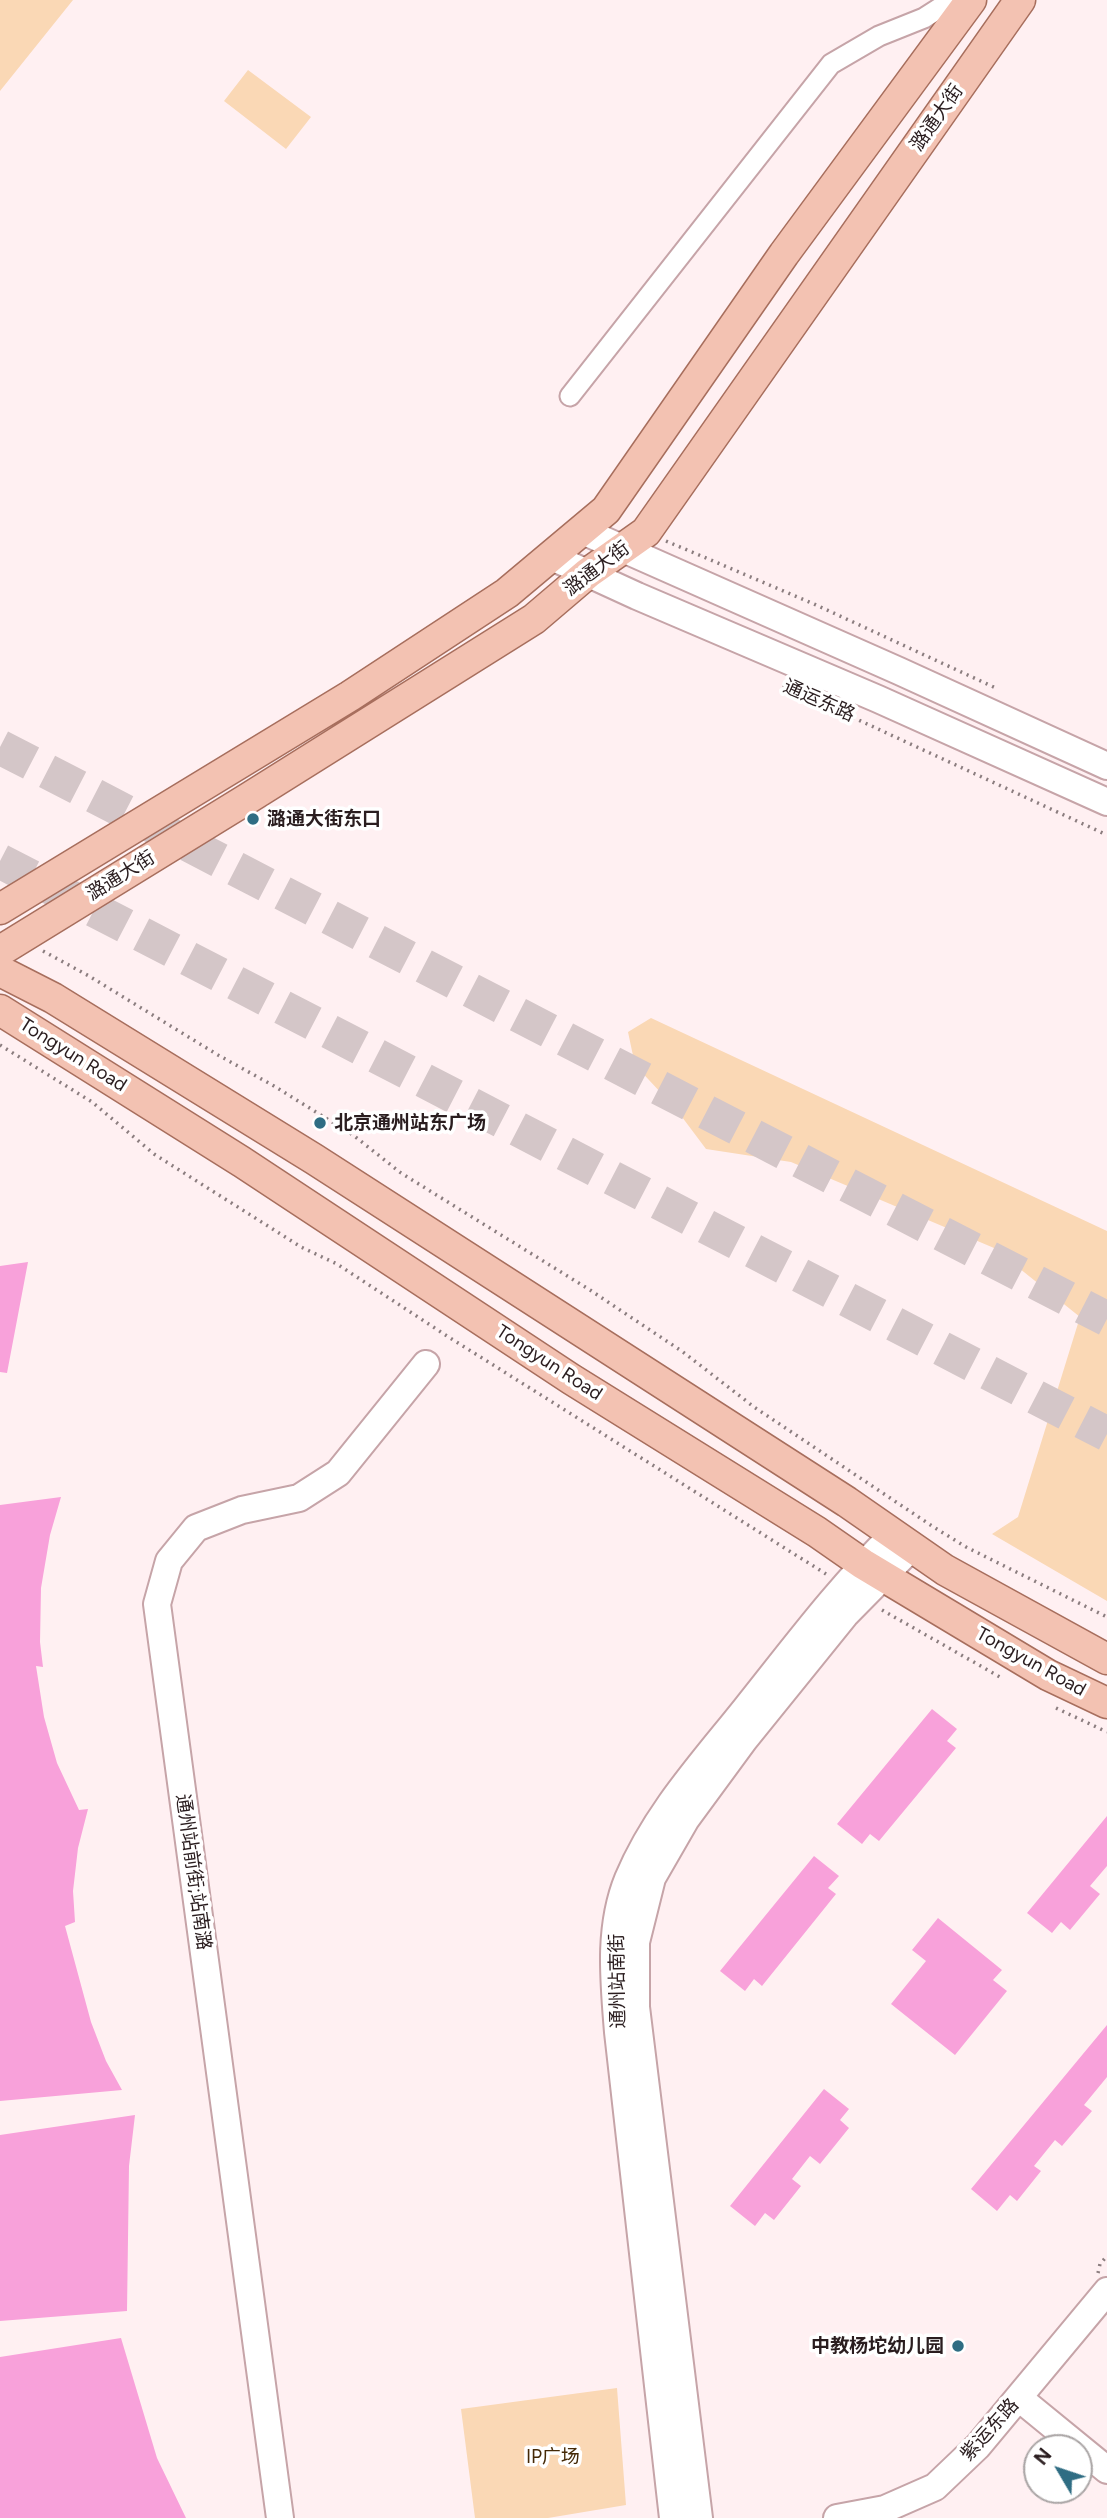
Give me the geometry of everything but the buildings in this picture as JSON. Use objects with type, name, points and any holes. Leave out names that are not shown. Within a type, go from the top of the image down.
[{"type":"main road","name":"潞通大街","points":[[0,909],[350,696],[507,593],[606,510],[784,254],[971,0]]},
{"type":"main road","name":"潞通大街","points":[[10,945],[534,619],[588,573],[646,532],[1019,1]]},
{"type":"main road","points":[[583,531],[1107,766]]},
{"type":"main road","name":"通运东路","points":[[552,557],[1107,802]]},
{"type":"main road","name":"Tongyun Road","points":[[0,971],[52,998],[212,1095],[613,1350],[945,1570],[1107,1659]]},
{"type":"main road","name":"Tongyun Road","points":[[3,1012],[242,1162],[571,1379],[874,1570],[1048,1675],[1107,1703]]},
{"type":"main road","name":"通州站前街;站南潞","points":[[280,2518],[157,1604],[169,1561],[196,1528],[242,1510],[299,1498],[338,1474],[426,1364]]},
{"type":"main road","name":"通州站南街","points":[[673,2518],[618,2032],[614,1971],[615,1928],[628,1880],[664,1811],[854,1592],[903,1540]]},
{"type":"main road","name":"通州站南街","points":[[699,2518],[636,2007],[636,1942],[652,1878],[685,1819],[752,1730],[845,1615],[854,1592]]},
{"type":"main road","name":"紫运东路","points":[[837,2518],[885,2509],[935,2487],[978,2446],[1107,2291]]},
{"type":"main road","points":[[1019,2398],[1107,2470]]},
{"type":"street","points":[[570,396],[831,64],[879,36],[924,19],[953,0]]},
{"type":"path","points":[[646,532],[814,604],[1008,694]]},
{"type":"path","name":"通运东路","points":[[782,684],[1107,835]]},
{"type":"path","points":[[10,945],[89,976],[354,1135],[401,1173],[590,1290],[683,1352],[754,1407],[932,1526],[966,1547],[1107,1617]]},
{"type":"path","name":"Tongyun Road","points":[[0,1045],[92,1101],[154,1154],[301,1247],[337,1264],[897,1620],[1004,1679]]},
{"type":"path","name":"Tongyun Road","points":[[1052,1705],[1107,1732]]},
{"type":"green space","points":[[0,0],[73,0],[0,91]]},
{"type":"green space","points":[[248,70],[311,117],[286,149],[224,101]]},
{"type":"green space","points":[[651,1018],[1107,1231],[1107,1601],[992,1534],[1018,1517],[1080,1317],[994,1248],[791,1162],[706,1149],[676,1109],[635,1065],[628,1032]]},
{"type":"green space","name":"IP广场","points":[[617,2388],[626,2505],[548,2518],[475,2518],[461,2409]]},
{"type":"tunnel","points":[[0,747],[1107,1319]]},
{"type":"tunnel","points":[[0,861],[1107,1434]]},
{"type":"place","name":"潞通大街东口","points":[[253,819]]},
{"type":"place","name":"北京通州站东广场","points":[[320,1123]]},
{"type":"place","name":"中教杨坨幼儿园","points":[[958,2346]]}]
